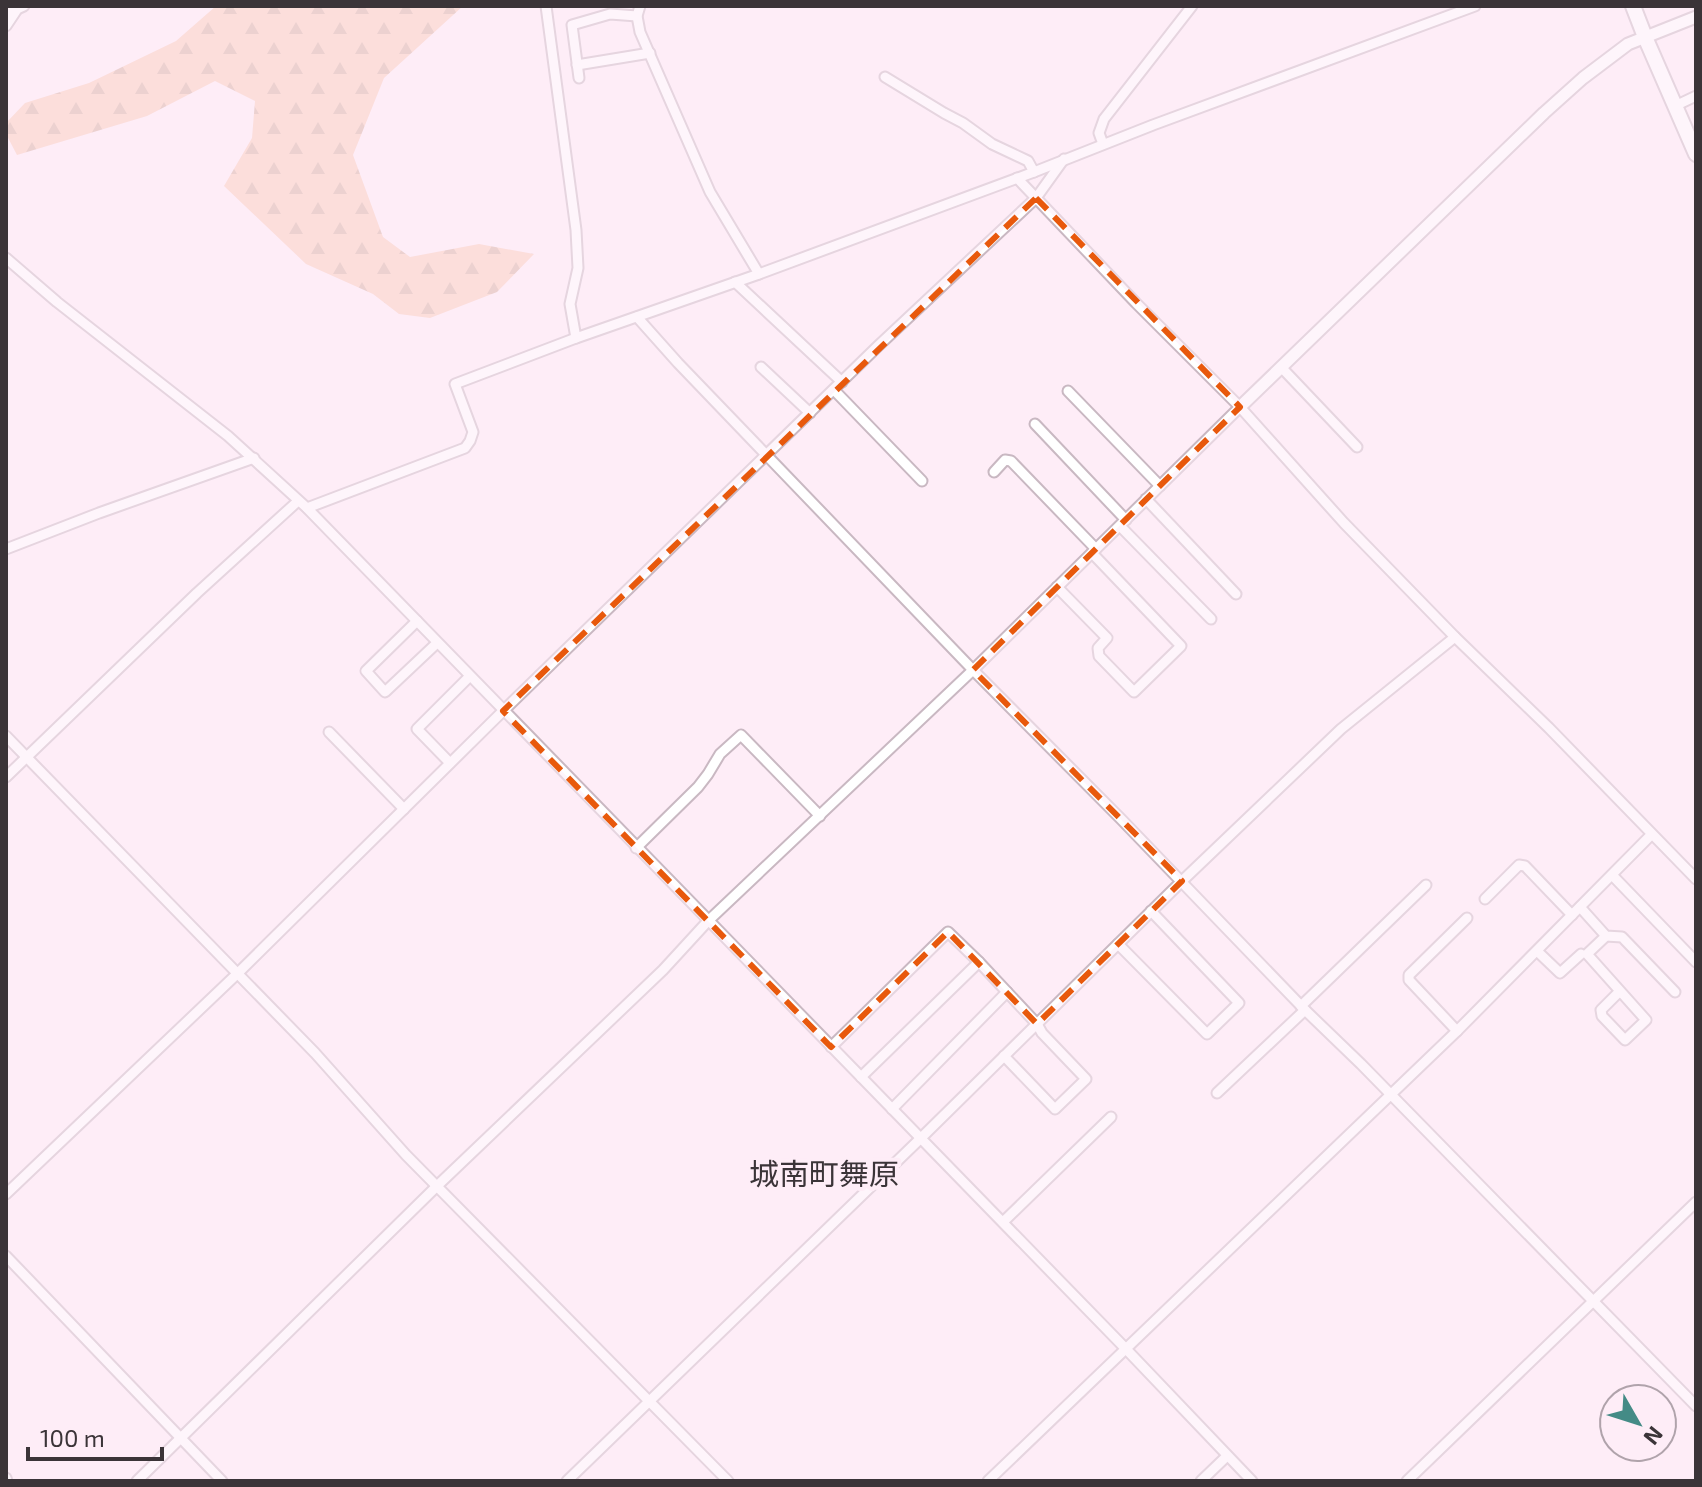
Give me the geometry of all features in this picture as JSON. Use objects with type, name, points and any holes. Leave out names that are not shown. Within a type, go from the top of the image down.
[{"type":"highway","points":[[1633,6],[1696,154]]},
{"type":"street","points":[[546,6],[576,230],[578,268],[570,304],[576,338]]},
{"type":"street","points":[[1103,144],[1099,133],[1104,119],[1192,6]]},
{"type":"street","points":[[307,508],[465,448],[473,432],[455,384],[759,274],[1475,6]]},
{"type":"street","points":[[6,26],[15,10]]},
{"type":"street","points":[[579,78],[572,25],[610,14],[639,11],[640,32],[710,192],[759,274]]},
{"type":"street","points":[[137,1481],[438,1185],[663,970],[708,921],[973,670],[1544,113],[1628,44],[1696,17]]},
{"type":"street","points":[[577,65],[650,53]]},
{"type":"street","points":[[885,77],[963,123],[992,144],[1028,161],[1034,172]]},
{"type":"street","points":[[1675,106],[1696,96]]},
{"type":"street","points":[[6,1194],[238,973],[842,382],[1036,198],[1064,159]]},
{"type":"street","points":[[1017,178],[1240,407],[1344,523],[1696,879]]},
{"type":"street","points":[[6,258],[254,458],[307,508],[1252,1481]]},
{"type":"street","points":[[735,282],[842,382]]},
{"type":"street","points":[[637,317],[973,670],[1696,1406]]},
{"type":"street","points":[[761,367],[810,413]]},
{"type":"street","points":[[1281,367],[1357,447]]},
{"type":"street","points":[[834,390],[922,481]]},
{"type":"street","points":[[1068,391],[1160,486]]},
{"type":"street","points":[[1035,424],[1211,619]]},
{"type":"street","points":[[6,549],[254,458]]},
{"type":"street","points":[[994,472],[1005,460],[1011,461],[1181,646],[1134,692],[1099,656],[1098,648],[1107,638],[1057,587]]},
{"type":"street","points":[[1146,499],[1236,594]]},
{"type":"street","points":[[6,777],[197,593],[298,501]]},
{"type":"street","points":[[417,621],[366,671],[385,692],[437,643]]},
{"type":"street","points":[[567,1481],[1341,729],[1455,637]]},
{"type":"street","points":[[450,763],[417,729],[470,676]]},
{"type":"street","points":[[329,732],[404,809]]},
{"type":"street","points":[[636,848],[698,787],[720,754],[741,735],[820,816]]},
{"type":"street","points":[[6,736],[315,1053],[406,1155],[728,1481]]},
{"type":"street","points":[[988,1481],[1457,1031],[1651,835]]},
{"type":"street","points":[[1485,899],[1519,865],[1525,866],[1572,915]]},
{"type":"street","points":[[1612,875],[1696,962]]},
{"type":"street","points":[[1217,1093],[1426,885]]},
{"type":"street","points":[[1580,907],[1606,936],[1622,937],[1675,992]]},
{"type":"street","points":[[1118,944],[1207,1034],[1239,1003],[1151,911]]},
{"type":"street","points":[[1457,1031],[1409,980],[1409,975],[1467,918]]},
{"type":"street","points":[[831,1047],[948,932],[1086,1079],[1055,1109],[1004,1056]]},
{"type":"street","points":[[1606,936],[1587,954],[1646,1020],[1625,1040],[1602,1016],[1601,1010],[1620,991]]},
{"type":"street","points":[[1537,951],[1560,973],[1581,954]]},
{"type":"street","points":[[861,1077],[979,962]]},
{"type":"street","points":[[892,1109],[1007,992]]},
{"type":"street","points":[[1003,1222],[1111,1117]]},
{"type":"street","points":[[1407,1481],[1696,1202]]},
{"type":"street","points":[[6,1256],[219,1477],[207,1481]]},
{"type":"street","points":[[1201,1481],[1227,1456]]},
{"type":"highlighted area","points":[[1036,198],[1240,407],[973,670],[1182,881],[1037,1024],[948,932],[831,1047],[503,711]]},
{"type":"green space","points":[[216,6],[463,6],[384,78],[353,155],[383,237],[410,257],[479,244],[534,254],[497,292],[430,318],[399,314],[373,294],[306,264],[224,186],[252,138],[255,101],[215,81],[147,116],[17,155],[6,134],[6,123],[25,103],[89,83],[176,41]]},
{"type":"district","name":"城南町舞原","points":[[824,1173]]}]
